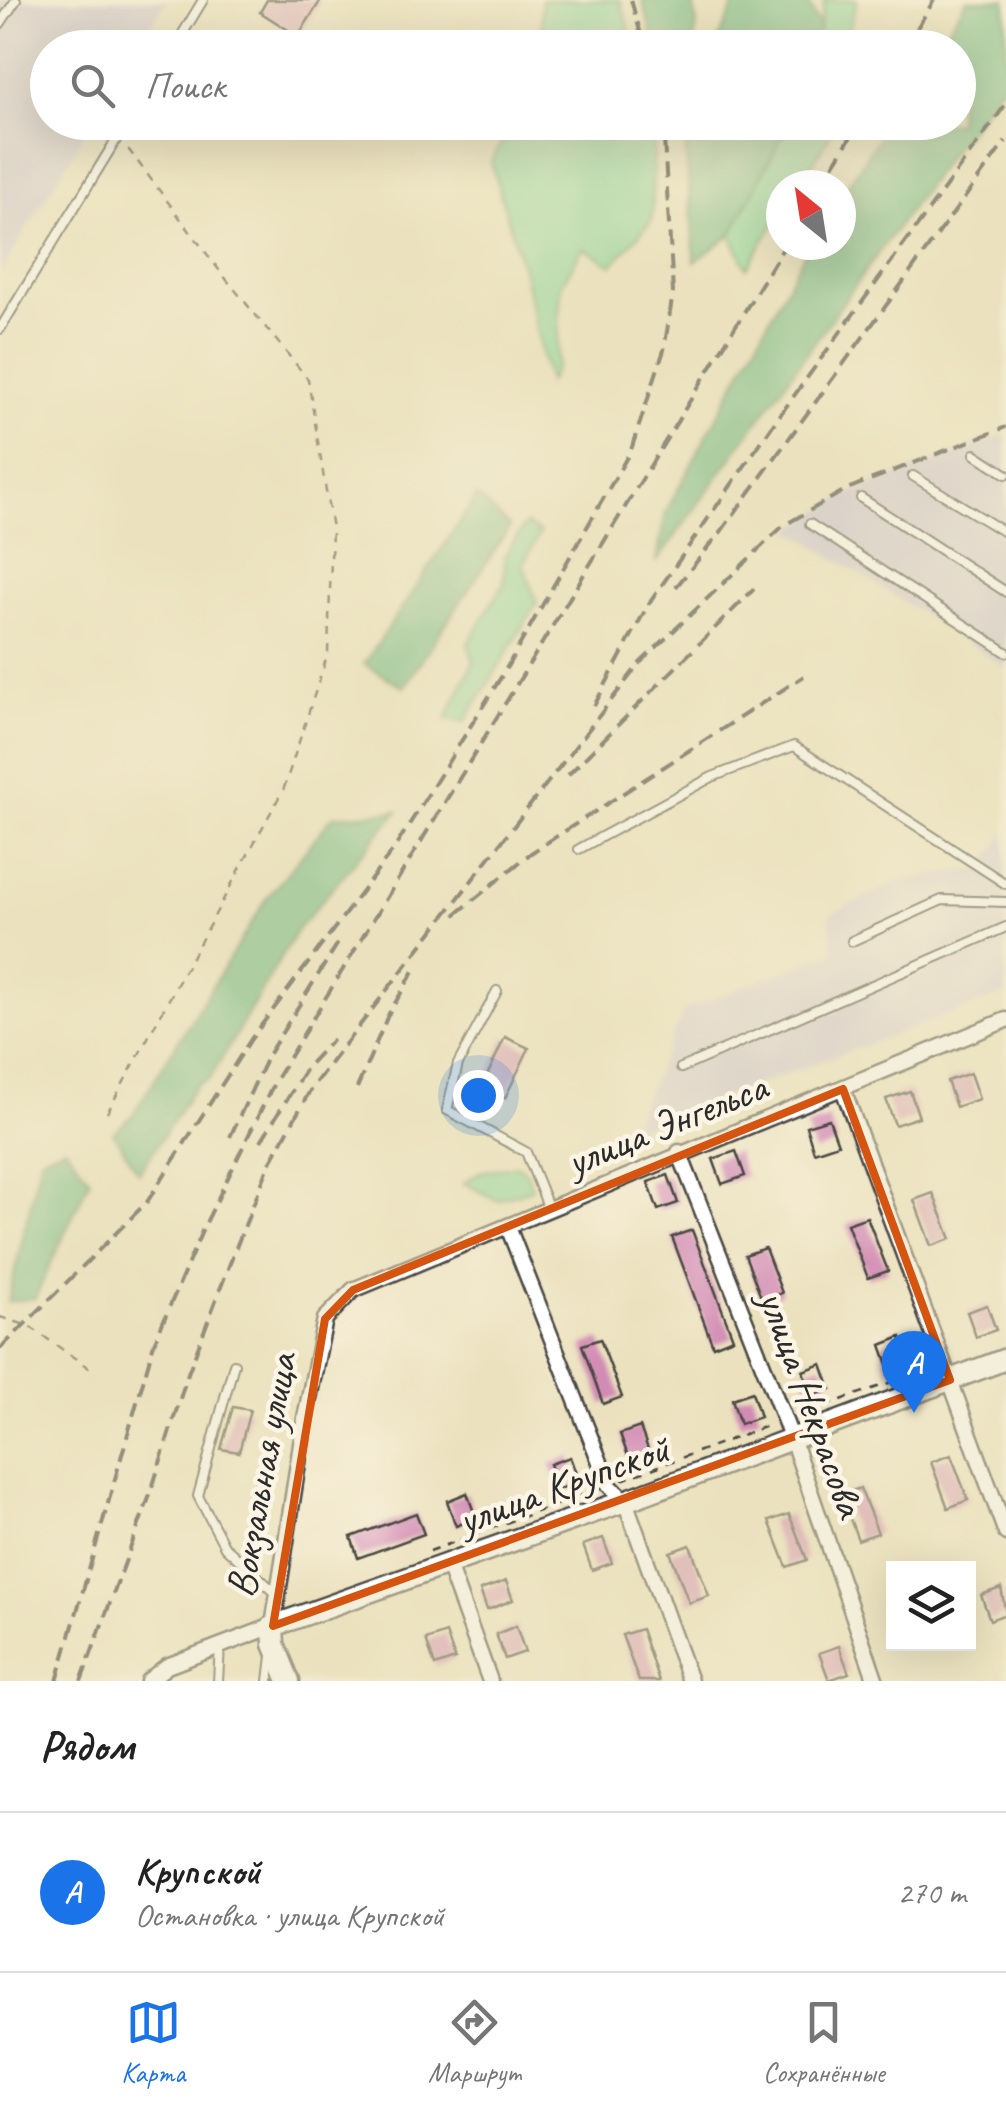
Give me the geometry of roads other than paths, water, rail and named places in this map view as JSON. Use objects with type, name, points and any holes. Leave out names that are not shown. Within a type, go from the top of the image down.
[{"type":"main road","name":"улица Крупской","points":[[273,1635],[617,1493],[788,1429],[1006,1359]]},
{"type":"main road","name":"Вокзальная улица","points":[[273,1635],[290,1681]]},
{"type":"street","name":"улица Энгельса","points":[[353,1290],[1006,1020]]},
{"type":"street","points":[[844,1089],[1006,1533]]},
{"type":"street","name":"улица Некрасова","points":[[680,1152],[788,1429],[876,1681]]},
{"type":"street","points":[[508,1226],[690,1681]]},
{"type":"street","name":"Вокзальная улица","points":[[273,1635],[305,1418],[325,1319],[353,1290]]},
{"type":"street","points":[[448,1565],[490,1681]]},
{"type":"street","name":"улица Крупской","points":[[148,1681],[168,1666],[220,1646],[273,1635]]},
{"type":"lane","points":[[0,24],[16,0]]},
{"type":"lane","points":[[185,30],[203,0]]},
{"type":"lane","points":[[0,329],[117,140]]},
{"type":"lane","points":[[975,454],[1006,474]]},
{"type":"lane","points":[[914,476],[1006,534]]},
{"type":"lane","points":[[860,498],[1006,592]]},
{"type":"lane","points":[[810,524],[1006,652]]},
{"type":"lane","points":[[579,850],[712,778],[794,746],[1006,884]]},
{"type":"lane","points":[[852,941],[942,900],[1006,902]]},
{"type":"lane","points":[[681,1068],[1006,927]]},
{"type":"lane","points":[[497,991],[458,1064],[446,1110],[526,1152],[549,1209]]},
{"type":"lane","points":[[234,1364],[198,1496],[225,1546],[278,1595]]},
{"type":"lane","points":[[269,1681],[273,1635]]},
{"type":"lane","points":[[218,1681],[220,1646]]},
{"type":"railway","points":[[631,0],[640,30]]},
{"type":"railway","points":[[916,30],[934,0]]},
{"type":"railway","points":[[594,706],[648,605],[775,422],[1006,104]]},
{"type":"railway","points":[[0,1349],[147,1202],[251,1039],[394,849],[503,674],[631,450],[664,350],[673,293],[664,140]]},
{"type":"railway","points":[[830,170],[849,140]]},
{"type":"railway","points":[[676,587],[720,533],[1006,141]]},
{"type":"railway","points":[[57,1681],[154,1343],[202,1231],[276,1079],[776,260]]},
{"type":"railway","points":[[81,1681],[150,1495],[188,1373],[237,1245],[270,1163],[312,1087],[640,663],[783,526],[847,489],[1006,427]]},
{"type":"railway","points":[[568,775],[754,589]]},
{"type":"railway","points":[[455,915],[531,853],[804,676]]},
{"type":"railway","points":[[230,1137],[268,1055],[338,943]]},
{"type":"railway","points":[[357,1088],[388,1015],[414,971]]},
{"type":"railway","points":[[261,1141],[307,1067],[333,1039]]},
{"type":"place","name":"Крупской","points":[[914,1413]]}]
